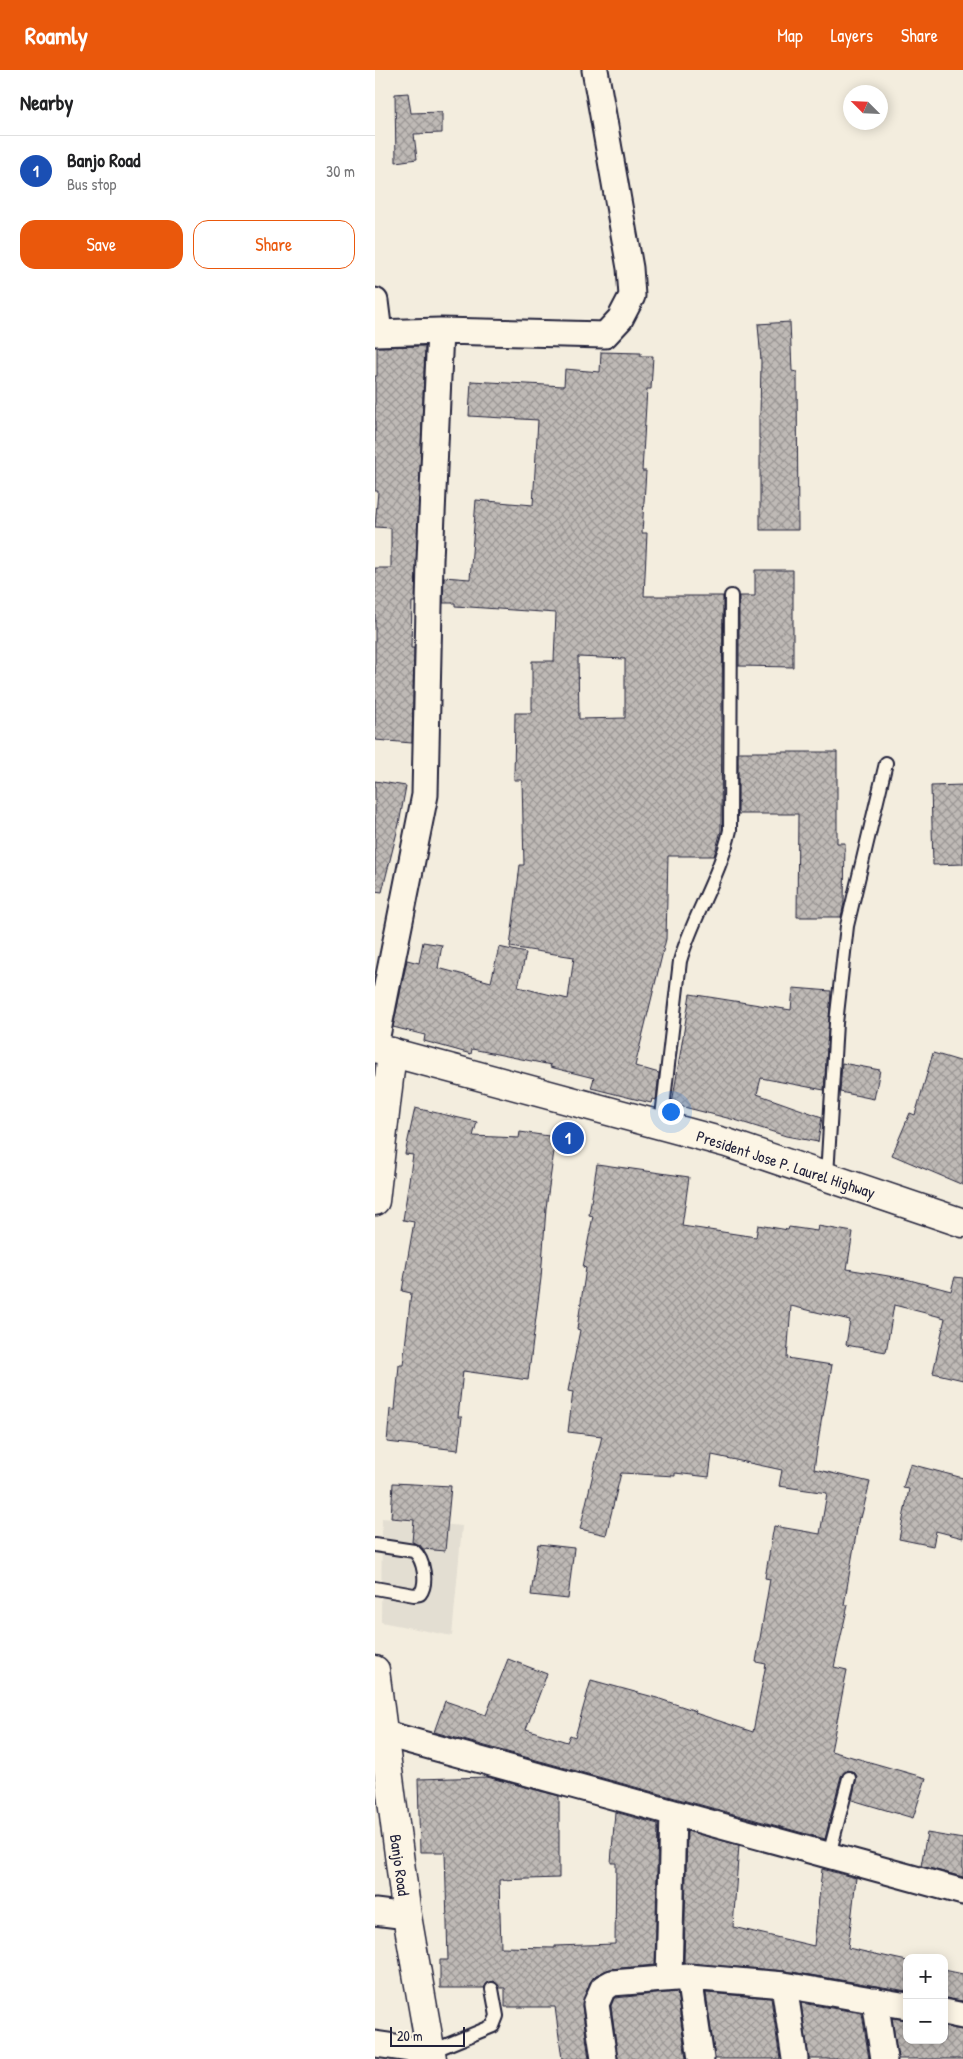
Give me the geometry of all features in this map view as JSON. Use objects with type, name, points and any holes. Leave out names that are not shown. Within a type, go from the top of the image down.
[{"type":"main road","name":"President Jose P. Laurel Highway","points":[[381,1049],[727,1143],[963,1223]]},
{"type":"main road","points":[[375,1201],[381,1049]]},
{"type":"main road","name":"Banjo Road","points":[[375,1670],[407,1916],[431,2055]]},
{"type":"street","points":[[375,301],[377,333],[440,331],[605,335],[620,319],[632,296],[629,268],[595,70]]},
{"type":"street","points":[[381,1049],[425,795],[430,560],[440,331]]},
{"type":"street","points":[[383,1733],[963,1892]]},
{"type":"street","points":[[673,1813],[679,1977],[701,2059]]},
{"type":"street","points":[[375,1912],[407,1916]]},
{"type":"street","points":[[604,2059],[596,2004],[603,1988],[612,1983],[679,1977],[784,1985],[903,2005]]},
{"type":"street","points":[[784,1985],[795,2059]]},
{"type":"street","points":[[875,2000],[883,2059]]},
{"type":"street","points":[[948,2013],[963,2016]]},
{"type":"street","points":[[375,2044],[431,2055]]},
{"type":"lane","points":[[661,1125],[680,960],[686,939],[725,852],[730,830],[731,596]]},
{"type":"lane","points":[[827,1176],[836,1023],[847,926],[886,763]]},
{"type":"lane","points":[[375,1546],[414,1551],[422,1560],[424,1589],[420,1594],[414,1595],[375,1588]]},
{"type":"lane","points":[[829,1855],[849,1778]]},
{"type":"lane","points":[[431,2055],[493,2026],[497,2016],[492,1988]]},
{"type":"shaded area","points":[[382,1518],[462,1526],[452,1636],[381,1622]]},
{"type":"building","points":[[408,93],[411,113],[442,112],[442,133],[414,134],[417,159],[396,162],[395,94]]},
{"type":"building","points":[[790,322],[792,371],[797,372],[798,530],[760,530],[759,415],[761,361],[758,324]]},
{"type":"building","points":[[425,346],[415,602],[412,602],[411,648],[414,648],[412,743],[375,740],[375,568],[391,568],[391,528],[375,527],[378,491],[375,491],[375,376],[377,376],[377,347]]},
{"type":"building","points":[[601,352],[641,353],[641,356],[653,356],[651,389],[647,389],[642,471],[646,471],[642,533],[647,533],[644,596],[723,596],[721,831],[714,856],[668,856],[666,939],[635,1066],[659,1073],[656,1100],[652,1099],[651,1103],[591,1088],[594,1078],[550,1067],[551,1065],[472,1049],[471,1054],[424,1041],[425,1035],[393,1027],[407,960],[419,963],[423,942],[442,945],[438,968],[491,982],[499,947],[526,953],[518,987],[568,999],[574,957],[510,947],[520,865],[524,865],[522,780],[514,780],[515,713],[532,713],[532,661],[554,661],[556,613],[455,606],[455,603],[443,603],[444,577],[470,579],[476,500],[533,505],[538,420],[469,416],[471,381],[564,386],[565,369],[600,372]],"holes":[[[578,657],[625,659],[625,718],[579,719]]]},
{"type":"building","points":[[755,570],[793,570],[793,667],[739,666],[739,596],[755,596]]},
{"type":"building","points":[[738,752],[837,752],[837,843],[845,843],[844,903],[841,917],[797,917],[798,814],[738,814]]},
{"type":"building","points":[[375,781],[406,786],[399,824],[382,892],[375,891]]},
{"type":"building","points":[[963,785],[963,864],[933,865],[931,786]]},
{"type":"building","points":[[793,988],[831,991],[824,1090],[761,1078],[757,1094],[822,1117],[818,1142],[786,1136],[735,1120],[672,1104],[690,994],[791,1010]]},
{"type":"building","points":[[933,1053],[963,1062],[963,1185],[892,1155],[910,1113],[915,1115]]},
{"type":"building","points":[[842,1063],[880,1070],[874,1099],[840,1092]]},
{"type":"building","points":[[415,1108],[477,1122],[473,1136],[519,1138],[520,1132],[556,1137],[546,1208],[541,1278],[528,1380],[463,1371],[458,1417],[462,1417],[458,1450],[387,1442],[390,1409],[395,1410],[399,1365],[403,1365],[411,1293],[402,1291],[414,1222],[403,1220],[413,1155],[405,1154]]},
{"type":"building","points":[[597,1164],[689,1177],[682,1226],[756,1237],[758,1225],[788,1230],[789,1227],[817,1231],[818,1226],[853,1232],[847,1269],[906,1279],[951,1291],[955,1277],[963,1278],[963,1380],[933,1373],[945,1318],[894,1305],[886,1352],[846,1345],[850,1320],[791,1306],[787,1358],[832,1365],[814,1469],[870,1482],[861,1518],[859,1517],[844,1605],[848,1605],[834,1667],[847,1670],[831,1751],[926,1778],[913,1818],[852,1800],[857,1776],[854,1772],[847,1770],[841,1776],[825,1839],[434,1732],[445,1701],[486,1715],[508,1659],[547,1674],[526,1729],[567,1742],[570,1735],[575,1737],[591,1680],[657,1698],[753,1732],[766,1664],[756,1662],[770,1579],[765,1578],[774,1526],[820,1534],[827,1493],[779,1486],[782,1470],[712,1455],[709,1477],[675,1473],[675,1476],[621,1473],[606,1535],[580,1529],[602,1436],[568,1432],[573,1392],[568,1391],[580,1330],[577,1329],[586,1268],[583,1267],[593,1216],[589,1215]]},
{"type":"building","points":[[910,1464],[963,1478],[963,1538],[936,1531],[933,1546],[899,1539],[909,1489],[903,1488]]},
{"type":"building","points":[[393,1483],[451,1486],[445,1551],[423,1549],[420,1545],[412,1542],[414,1520],[391,1518]]},
{"type":"building","points":[[538,1544],[574,1548],[568,1599],[531,1595]]},
{"type":"building","points":[[487,1777],[559,1796],[559,1878],[499,1880],[501,1947],[555,1948],[555,1946],[615,1944],[616,1863],[611,1863],[615,1812],[658,1824],[655,1965],[610,1969],[596,1975],[590,1982],[582,2006],[589,2059],[562,2059],[555,2007],[505,2007],[505,1988],[500,1988],[494,1981],[487,1983],[484,1988],[440,1988],[440,1960],[448,1960],[445,1852],[420,1852],[418,1779]]},
{"type":"building","points":[[687,1831],[739,1845],[733,1927],[814,1946],[822,1869],[856,1878],[848,1948],[903,1960],[903,1990],[786,1971],[684,1963]]},
{"type":"building","points":[[927,1833],[963,1839],[963,1877],[921,1866]]},
{"type":"building","points":[[948,1971],[963,1974],[963,2001],[948,1999]]},
{"type":"building","points":[[677,1992],[686,2059],[618,2059],[611,2006],[614,1998]]},
{"type":"building","points":[[706,1993],[771,1998],[780,2059],[715,2059]]},
{"type":"building","points":[[801,2003],[862,2013],[869,2059],[809,2059]]},
{"type":"building","points":[[892,2018],[903,2019],[903,2044],[948,2044],[948,2028],[963,2030],[963,2059],[898,2059]]},
{"type":"place","name":"Banjo Road","points":[[568,1138]]}]
